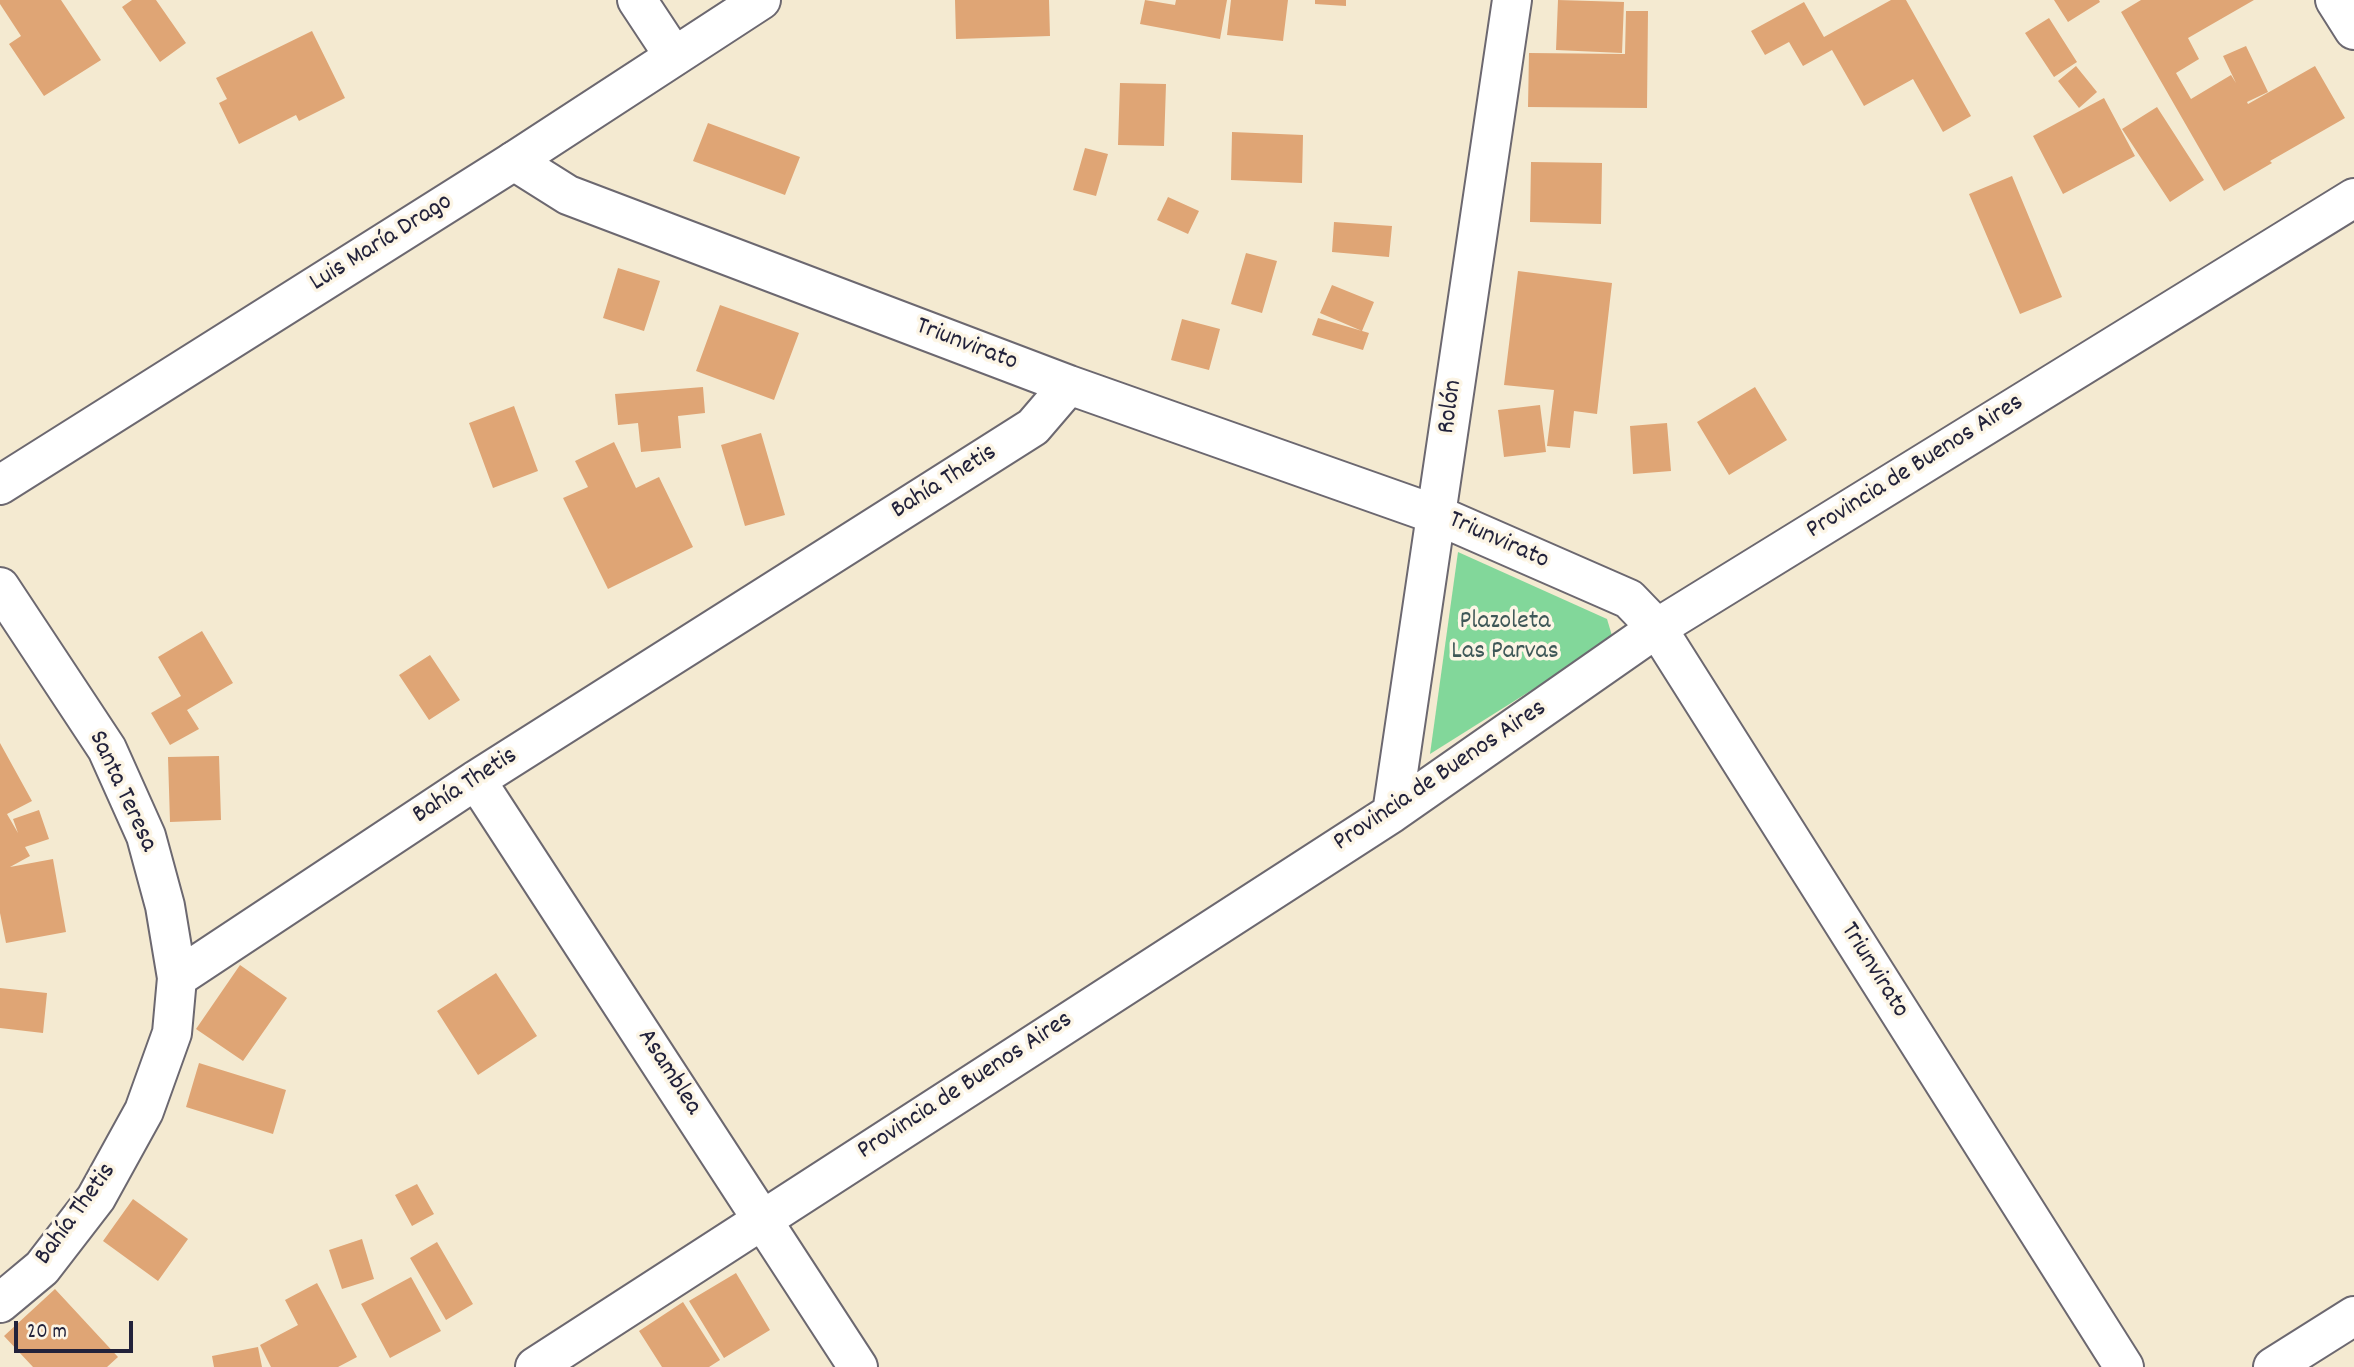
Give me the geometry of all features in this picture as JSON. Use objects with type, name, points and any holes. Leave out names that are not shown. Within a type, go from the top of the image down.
[{"type":"street","points":[[637,0],[674,56]]},
{"type":"street","name":"Luis María Drago","points":[[0,485],[514,161],[761,0]]},
{"type":"street","name":"Rolón","points":[[1392,813],[1512,0]]},
{"type":"street","points":[[2335,0],[2354,30]]},
{"type":"street","name":"Triunvirato","points":[[514,161],[568,195],[1069,384],[1437,514],[1629,599],[1657,628],[2124,1367]]},
{"type":"street","name":"Provincia de Buenos Aires","points":[[534,1367],[1392,813],[1657,628],[2354,198]]},
{"type":"street","name":"Bahía Thetis","points":[[0,1303],[41,1268],[96,1198],[144,1111],[172,1032],[177,978],[476,780],[1033,427],[1069,384]]},
{"type":"street","name":"Santa Teresa","points":[[0,587],[107,749],[141,823],[166,906],[177,978]]},
{"type":"street","name":"Asamblea","points":[[476,780],[858,1367]]},
{"type":"street","points":[[2273,1367],[2354,1316]]},
{"type":"green space","name":"Plazoleta Las Parvas","points":[[1458,552],[1607,619],[1613,639],[1430,754]]},
{"type":"building","points":[[0,0],[61,0],[101,60],[44,96],[9,44],[21,36]]},
{"type":"building","points":[[132,0],[156,0],[186,43],[160,62],[122,7]]},
{"type":"building","points":[[955,0],[1049,0],[1050,36],[956,39]]},
{"type":"building","points":[[1145,0],[1175,5],[1176,0],[1227,0],[1220,39],[1140,24]]},
{"type":"building","points":[[1231,0],[1288,0],[1283,41],[1227,35]]},
{"type":"building","points":[[1315,0],[1346,0],[1346,6],[1315,4]]},
{"type":"building","points":[[1558,0],[1624,2],[1622,53],[1556,50]]},
{"type":"building","points":[[1891,0],[1906,0],[1971,116],[1943,132],[1913,79],[1864,106],[1832,50],[1803,66],[1789,42],[1765,55],[1751,31],[1804,2],[1824,37]]},
{"type":"building","points":[[2054,0],[2099,0],[2100,2],[2068,22]]},
{"type":"building","points":[[2141,0],[2254,0],[2188,38],[2199,59],[2176,73],[2191,99],[2231,75],[2236,83],[2223,56],[2246,46],[2268,92],[2247,102],[2248,104],[2315,66],[2345,118],[2224,191],[2121,12]]},
{"type":"building","points":[[1626,11],[1648,11],[1647,108],[1528,107],[1529,53],[1625,54]]},
{"type":"building","points":[[2049,18],[2077,62],[2054,77],[2025,33]]},
{"type":"building","points":[[312,31],[345,98],[299,121],[296,115],[239,144],[219,103],[227,99],[216,78]]},
{"type":"building","points":[[2076,66],[2097,92],[2079,108],[2058,81]]},
{"type":"building","points":[[1120,83],[1166,84],[1164,146],[1118,145]]},
{"type":"building","points":[[2104,98],[2135,156],[2063,194],[2033,136]]},
{"type":"building","points":[[2157,107],[2204,180],[2170,202],[2122,129]]},
{"type":"building","points":[[708,123],[800,157],[785,195],[693,161]]},
{"type":"building","points":[[1232,132],[1303,135],[1302,183],[1231,180]]},
{"type":"building","points":[[1085,148],[1108,154],[1096,196],[1073,190]]},
{"type":"building","points":[[1531,162],[1602,163],[1601,224],[1530,222]]},
{"type":"building","points":[[2012,176],[2062,297],[2020,314],[1969,194]]},
{"type":"building","points":[[1168,197],[1199,211],[1188,234],[1157,220]]},
{"type":"building","points":[[1334,222],[1392,226],[1389,257],[1332,252]]},
{"type":"building","points":[[1246,253],[1277,261],[1262,313],[1231,304]]},
{"type":"building","points":[[618,268],[660,281],[644,331],[603,318]]},
{"type":"building","points":[[1518,271],[1612,283],[1597,414],[1574,411],[1570,448],[1547,446],[1554,390],[1504,385]]},
{"type":"building","points":[[1332,285],[1374,302],[1362,331],[1320,313]]},
{"type":"building","points":[[720,305],[799,333],[774,400],[696,371]]},
{"type":"building","points":[[1318,318],[1369,333],[1363,350],[1312,335]]},
{"type":"building","points":[[1182,319],[1220,329],[1209,370],[1171,360]]},
{"type":"building","points":[[703,387],[705,413],[678,416],[681,448],[641,452],[638,423],[618,425],[615,394]]},
{"type":"building","points":[[1755,387],[1787,440],[1729,475],[1697,422]]},
{"type":"building","points":[[1540,405],[1546,452],[1504,457],[1498,410]]},
{"type":"building","points":[[514,406],[538,471],[493,488],[469,423]]},
{"type":"building","points":[[1667,423],[1671,471],[1633,474],[1630,426]]},
{"type":"building","points":[[761,433],[785,515],[745,526],[721,445]]},
{"type":"building","points":[[614,442],[636,488],[659,477],[693,547],[608,589],[563,498],[588,487],[575,461]]},
{"type":"building","points":[[202,631],[233,683],[187,710],[199,729],[170,745],[151,713],[181,696],[158,657]]},
{"type":"building","points":[[430,655],[460,700],[429,720],[399,675]]},
{"type":"building","points":[[0,743],[32,801],[7,814],[18,833],[13,819],[39,810],[49,839],[25,847],[30,856],[10,867],[53,859],[66,932],[6,943],[0,913]]},
{"type":"building","points":[[219,756],[221,820],[170,822],[168,757]]},
{"type":"building","points":[[240,965],[287,998],[243,1061],[196,1029]]},
{"type":"building","points":[[496,973],[537,1036],[478,1075],[437,1011]]},
{"type":"building","points":[[0,988],[47,993],[43,1033],[0,1028]]},
{"type":"building","points":[[199,1063],[286,1090],[273,1134],[186,1107]]},
{"type":"building","points":[[417,1184],[434,1214],[412,1226],[395,1195]]},
{"type":"building","points":[[133,1199],[188,1239],[158,1281],[103,1241]]},
{"type":"building","points":[[362,1239],[374,1279],[342,1289],[329,1250]]},
{"type":"building","points":[[437,1242],[473,1304],[446,1320],[410,1258]]},
{"type":"building","points":[[736,1273],[770,1330],[724,1358],[689,1301]]},
{"type":"building","points":[[411,1277],[441,1331],[390,1358],[361,1304]]},
{"type":"building","points":[[317,1283],[357,1357],[338,1367],[271,1367],[260,1345],[298,1325],[285,1300]]},
{"type":"building","points":[[55,1289],[118,1357],[107,1367],[33,1367],[4,1336]]},
{"type":"building","points":[[683,1302],[720,1360],[709,1367],[662,1367],[639,1331]]},
{"type":"building","points":[[258,1347],[262,1367],[214,1367],[212,1356]]}]
